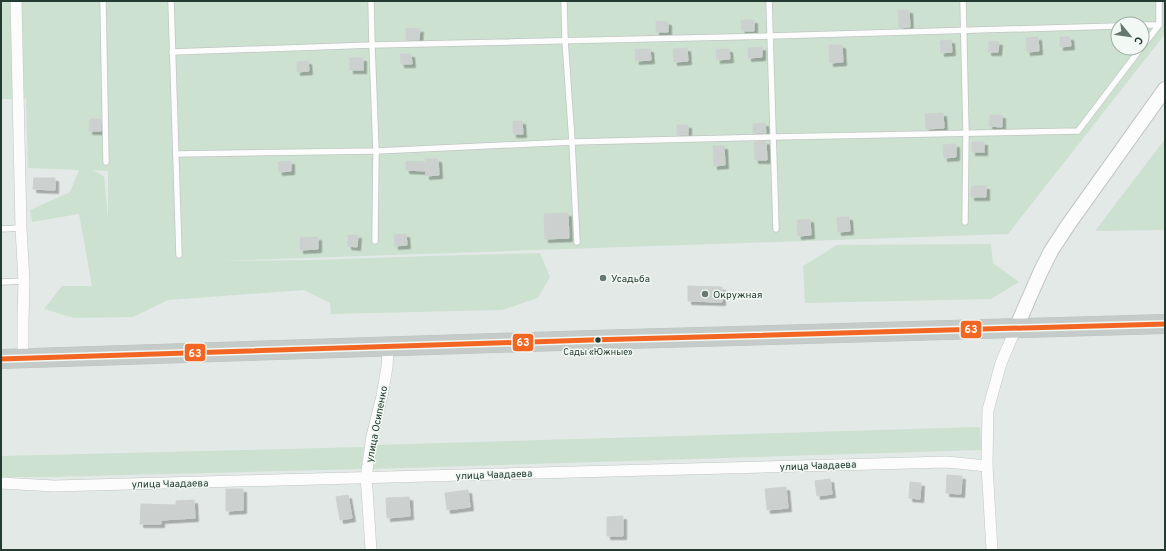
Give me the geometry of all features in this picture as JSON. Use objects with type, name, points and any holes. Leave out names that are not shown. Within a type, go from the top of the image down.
[{"type":"highway","points":[[1,359],[590,340],[1165,324]]},
{"type":"street","points":[[16,1],[21,228],[24,281],[22,322],[23,358]]},
{"type":"street","points":[[992,550],[987,466],[988,410],[1001,363],[1051,251],[1165,89]]},
{"type":"street","name":"улица Осипенко","points":[[372,550],[366,478],[372,436],[382,396],[387,367],[388,347]]},
{"type":"street","name":"улица Чаадаева","points":[[1,483],[54,486],[947,462],[987,466]]},
{"type":"lane","points":[[103,1],[106,162]]},
{"type":"lane","points":[[171,1],[179,255]]},
{"type":"lane","points":[[371,1],[376,151],[375,241]]},
{"type":"lane","points":[[564,1],[577,242]]},
{"type":"lane","points":[[769,1],[776,229]]},
{"type":"lane","points":[[963,1],[966,133],[965,222]]},
{"type":"lane","points":[[1150,37],[1159,25],[1159,1]]},
{"type":"lane","points":[[1150,25],[1159,25]]},
{"type":"lane","points":[[172,52],[372,45],[1110,26]]},
{"type":"lane","points":[[176,154],[376,151],[572,142],[1078,131],[1136,56]]},
{"type":"lane","points":[[1,229],[21,228]]},
{"type":"lane","points":[[1,282],[24,281]]},
{"type":"green space","points":[[1,1],[1165,1],[1165,34],[1150,53],[1150,16],[1110,16],[1110,56],[1148,56],[1008,234],[219,261],[313,260],[540,253],[550,277],[538,298],[502,310],[331,314],[330,303],[304,290],[168,300],[133,317],[74,318],[44,309],[62,286],[92,286],[79,214],[32,222],[30,210],[70,192],[79,170],[28,168],[26,99],[1,99]],"holes":[[[93,170],[108,171],[108,220],[104,176]]]},
{"type":"green space","points":[[1165,139],[1165,230],[1095,231]]},
{"type":"green space","points":[[991,244],[993,263],[1019,282],[991,299],[805,303],[803,266],[837,245]]},
{"type":"green space","points":[[980,427],[981,450],[373,469],[375,445]]},
{"type":"green space","points":[[364,447],[361,469],[1,477],[1,456]]},
{"type":"building","points":[[898,10],[909,10],[910,27],[899,28]]},
{"type":"building","points":[[741,20],[754,20],[754,31],[742,31]]},
{"type":"building","points":[[656,21],[668,22],[668,32],[656,32]]},
{"type":"building","points":[[406,28],[420,29],[419,40],[406,40]]},
{"type":"building","points":[[1038,37],[1039,51],[1027,52],[1026,38]]},
{"type":"building","points":[[1060,37],[1070,37],[1071,46],[1060,47]]},
{"type":"building","points":[[951,40],[952,52],[941,53],[940,41]]},
{"type":"building","points":[[989,41],[999,42],[998,52],[988,52]]},
{"type":"building","points":[[829,45],[842,45],[843,62],[830,63]]},
{"type":"building","points":[[762,47],[762,57],[748,58],[748,48]]},
{"type":"building","points":[[687,48],[688,61],[674,62],[673,49]]},
{"type":"building","points":[[635,49],[650,49],[651,60],[636,61]]},
{"type":"building","points":[[716,49],[729,49],[730,59],[717,60]]},
{"type":"building","points":[[400,54],[411,54],[412,64],[401,64]]},
{"type":"building","points":[[350,58],[363,58],[363,70],[350,70]]},
{"type":"building","points":[[308,61],[309,71],[297,72],[297,62]]},
{"type":"building","points":[[943,113],[944,128],[926,129],[925,114]]},
{"type":"building","points":[[990,115],[1002,115],[1002,127],[989,126]]},
{"type":"building","points":[[90,119],[101,119],[101,131],[89,131]]},
{"type":"building","points":[[513,121],[522,121],[523,134],[513,134]]},
{"type":"building","points":[[765,123],[766,133],[753,133],[753,124]]},
{"type":"building","points":[[677,125],[688,125],[688,135],[677,135]]},
{"type":"building","points":[[766,141],[767,160],[755,160],[754,142]]},
{"type":"building","points":[[972,142],[984,142],[984,152],[972,152]]},
{"type":"building","points":[[956,144],[956,157],[944,158],[943,145]]},
{"type":"building","points":[[713,146],[724,146],[725,165],[714,166]]},
{"type":"building","points":[[425,159],[438,159],[439,175],[426,176],[426,171],[406,170],[406,161],[426,162]]},
{"type":"building","points":[[291,161],[291,171],[279,172],[278,162]]},
{"type":"building","points":[[34,178],[55,178],[55,190],[33,189]]},
{"type":"building","points":[[972,186],[986,186],[986,197],[971,197]]},
{"type":"building","points":[[568,213],[569,238],[545,239],[544,214]]},
{"type":"building","points":[[837,217],[849,217],[850,231],[838,232]]},
{"type":"building","points":[[810,219],[811,235],[798,236],[797,220]]},
{"type":"building","points":[[406,234],[407,245],[395,246],[394,235]]},
{"type":"building","points":[[348,235],[358,235],[357,247],[348,246]]},
{"type":"building","points":[[318,237],[318,249],[300,250],[300,238]]},
{"type":"building","name":"Окружная","points":[[688,286],[722,287],[722,302],[688,301]]},
{"type":"building","points":[[947,475],[962,476],[961,494],[946,493]]},
{"type":"building","points":[[830,479],[832,494],[817,496],[815,481]]},
{"type":"building","points":[[910,482],[921,483],[920,499],[909,498]]},
{"type":"building","points":[[786,487],[788,508],[767,510],[765,489]]},
{"type":"building","points":[[226,489],[243,489],[243,510],[226,511]]},
{"type":"building","points":[[468,490],[470,507],[447,510],[445,493]]},
{"type":"building","points":[[348,495],[352,518],[340,520],[336,497]]},
{"type":"building","points":[[409,497],[410,516],[387,518],[386,498]]},
{"type":"building","points":[[194,500],[195,518],[161,520],[161,524],[140,524],[141,504],[176,505],[176,501]]},
{"type":"building","points":[[623,516],[623,536],[607,536],[607,517]]},
{"type":"transit line","name":"63","points":[[1,359],[590,340],[1165,324]]},
{"type":"place","name":"Усадьба","points":[[603,278]]},
{"type":"place","name":"Окружная","points":[[705,294]]},
{"type":"place","name":"Сады «Южные»","points":[[598,340]]}]
